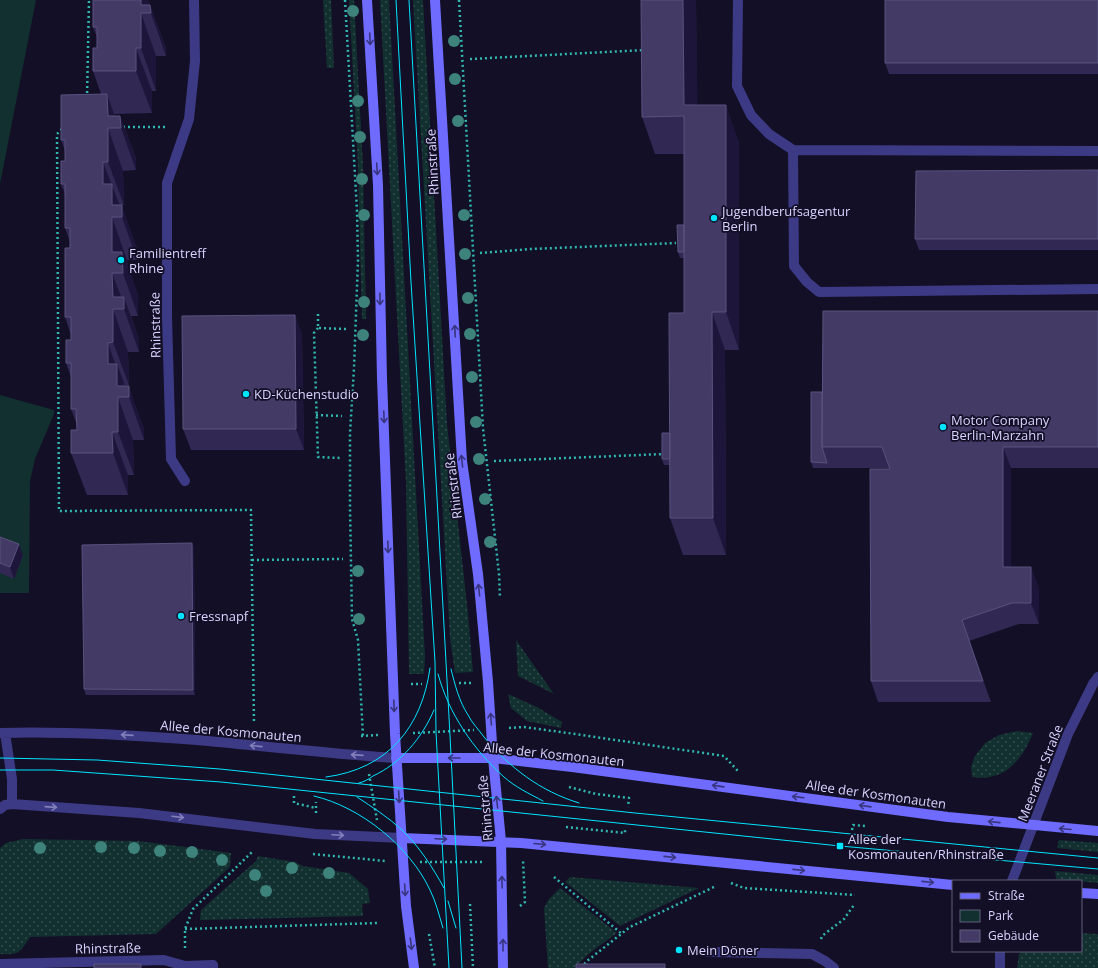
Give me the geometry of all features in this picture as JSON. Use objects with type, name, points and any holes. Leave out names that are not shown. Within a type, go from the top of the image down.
[{"type":"main road","points":[[367,0],[378,185],[382,356],[396,758],[406,906],[414,968]]},
{"type":"main road","name":"Rhinstraße","points":[[435,0],[462,461],[478,574],[501,841],[503,968]]},
{"type":"main road","name":"Allee der Kosmonauten","points":[[396,758],[494,758],[948,817],[1098,831]]},
{"type":"main road","points":[[402,838],[501,841],[952,885]]},
{"type":"main road","points":[[1082,893],[1098,894]]},
{"type":"street","name":"Rhinstraße","points":[[185,481],[171,459],[167,317],[167,183],[188,119],[195,61],[194,0]]},
{"type":"street","points":[[738,0],[737,86],[751,115],[768,134],[793,150],[1098,150]]},
{"type":"street","points":[[793,150],[794,266],[807,282],[820,292],[1098,289]]},
{"type":"street","name":"Meeraner Straße","points":[[1012,880],[1068,734],[1098,677]]},
{"type":"street","name":"Allee der Kosmonauten","points":[[12,804],[12,779],[3,733],[95,733],[201,741],[319,753],[396,758]]},
{"type":"street","points":[[0,809],[5,805],[12,804],[139,813],[315,834],[402,838]]},
{"type":"street","points":[[708,952],[812,954],[834,968]]},
{"type":"street","points":[[1000,952],[1000,968]]},
{"type":"street","name":"Rhinstraße","points":[[0,964],[164,960],[185,966],[213,965],[213,968]]},
{"type":"path","points":[[87,105],[89,0]]},
{"type":"path","points":[[345,0],[357,211],[358,260],[350,433],[352,619],[358,640],[362,736],[385,868]]},
{"type":"path","points":[[458,0],[483,428],[499,574],[500,604]]},
{"type":"path","points":[[470,59],[648,49]]},
{"type":"path","points":[[64,127],[57,134],[59,511],[251,510],[254,724]]},
{"type":"path","points":[[119,127],[168,127]]},
{"type":"path","points":[[480,253],[531,249],[676,243]]},
{"type":"path","points":[[318,314],[318,328],[314,333],[318,457],[341,458]]},
{"type":"path","points":[[318,328],[346,328]]},
{"type":"path","points":[[316,415],[342,416]]},
{"type":"path","points":[[494,461],[668,454]]},
{"type":"path","points":[[252,560],[342,559]]},
{"type":"path","points":[[459,683],[473,683]]},
{"type":"path","points":[[409,684],[422,684]]},
{"type":"path","points":[[356,736],[524,727],[724,756],[757,792]]},
{"type":"path","points":[[570,787],[596,794],[629,798],[628,807]]},
{"type":"path","points":[[294,796],[294,803],[316,808]]},
{"type":"path","points":[[316,802],[316,813]]},
{"type":"path","points":[[565,827],[625,833],[625,828]]},
{"type":"path","points":[[252,852],[193,909],[185,929],[378,923]]},
{"type":"path","points":[[308,853],[384,861],[523,863]]},
{"type":"path","points":[[554,877],[622,934]]},
{"type":"path","points":[[581,968],[587,961],[630,927],[716,886]]},
{"type":"path","points":[[470,904],[473,968]]},
{"type":"path","points":[[812,954],[822,936],[844,919],[854,905]]},
{"type":"green space","points":[[0,0],[36,0],[0,184]]},
{"type":"green space","points":[[323,0],[331,0],[334,68],[327,68]]},
{"type":"green space","points":[[349,0],[354,0],[363,166],[366,319],[362,319],[358,166]]},
{"type":"green space","points":[[380,0],[389,0],[425,657],[424,674],[409,674],[406,483]]},
{"type":"green space","points":[[413,0],[423,0],[447,424],[473,672],[455,673],[450,638]]},
{"type":"green space","points":[[0,395],[54,410],[54,414],[35,459],[30,481],[29,593],[0,593]]},
{"type":"green space","points":[[516,640],[554,694],[518,676]]},
{"type":"green space","points":[[508,694],[537,707],[562,722],[561,728],[527,721],[511,708]]},
{"type":"green space","points":[[1017,731],[1033,733],[1029,743],[1018,760],[1011,767],[994,776],[984,778],[972,777],[971,767],[975,756],[985,743],[999,735]]},
{"type":"green space","points":[[23,839],[139,841],[231,853],[230,867],[156,934],[30,937],[24,947],[18,952],[11,954],[0,954],[0,848],[6,843]]},
{"type":"green space","points":[[1059,840],[1098,843],[1098,852],[1057,848]]},
{"type":"green space","points":[[258,856],[295,862],[303,866],[349,873],[368,889],[370,903],[362,904],[363,916],[200,920],[201,910],[256,861]]},
{"type":"green space","points":[[1055,871],[1098,875],[1098,883],[1082,881],[1082,880],[1056,879]]},
{"type":"green space","points":[[570,877],[699,888],[620,926],[565,882]]},
{"type":"green space","points":[[560,888],[617,933],[589,954],[575,968],[548,968],[544,908],[549,899]]},
{"type":"green space","points":[[1082,933],[1098,934],[1098,968],[1017,968],[1020,952],[1082,952]]},
{"type":"building","points":[[93,0],[141,0],[141,5],[150,5],[151,13],[141,13],[141,48],[136,48],[136,71],[93,71],[93,48],[97,48],[97,27],[93,27]]},
{"type":"building","points":[[641,0],[683,0],[684,105],[726,105],[726,312],[712,312],[713,518],[670,518],[669,313],[684,313],[684,116],[642,117]]},
{"type":"building","points":[[885,0],[1098,0],[1098,63],[885,63]]},
{"type":"building","points":[[107,94],[108,116],[120,116],[121,128],[108,128],[108,162],[103,162],[103,184],[112,184],[112,205],[122,205],[122,217],[112,217],[112,252],[122,252],[123,273],[112,273],[113,297],[124,297],[124,309],[113,309],[113,342],[108,343],[108,364],[117,364],[117,386],[129,386],[129,397],[118,397],[118,432],[112,432],[113,453],[71,453],[71,430],[77,430],[76,409],[71,409],[71,363],[66,363],[66,340],[71,340],[71,317],[65,317],[65,248],[70,248],[70,228],[65,228],[65,184],[61,184],[61,161],[65,161],[65,140],[61,140],[61,95]]},
{"type":"building","points":[[1098,170],[1098,239],[915,239],[916,171]]},
{"type":"building","points":[[677,225],[684,225],[684,252],[678,252]]},
{"type":"building","points":[[823,311],[1098,311],[1098,447],[1003,447],[1003,567],[1031,567],[1031,603],[1012,603],[962,620],[983,681],[871,681],[870,469],[890,469],[882,447],[822,447]]},
{"type":"building","name":"KD-Küchenstudio","points":[[295,315],[296,429],[183,429],[182,316]]},
{"type":"building","points":[[811,392],[822,392],[822,447],[827,463],[811,462]]},
{"type":"building","points":[[662,433],[670,433],[670,459],[662,459]]},
{"type":"building","points":[[0,537],[19,544],[10,567],[0,563]]},
{"type":"building","points":[[192,543],[193,690],[84,689],[82,545]]},
{"type":"building","points":[[94,964],[141,964],[141,968],[94,968]]},
{"type":"building","points":[[576,964],[665,964],[665,968],[576,968]]},
{"type":"tram line","points":[[396,0],[411,282],[435,662],[436,732],[449,968]]},
{"type":"tram line","points":[[409,0],[462,968]]},
{"type":"tram line","points":[[326,777],[348,772],[367,765],[384,755],[398,742],[410,726],[419,709],[426,689],[430,668]]},
{"type":"tram line","points":[[451,669],[465,710],[484,737],[504,759],[539,785],[551,792],[579,803]]},
{"type":"tram line","points":[[438,674],[449,703],[472,743],[508,781],[543,801]]},
{"type":"tram line","points":[[359,783],[383,771],[410,749],[417,740],[434,710]]},
{"type":"tram line","points":[[0,758],[97,760],[220,769],[635,813],[1098,858]]},
{"type":"tram line","points":[[0,770],[53,770],[221,782],[840,846],[1098,869]]},
{"type":"tram line","points":[[314,796],[332,801],[349,809],[366,819],[397,844],[421,874],[430,890],[443,928]]},
{"type":"tram line","points":[[357,797],[380,812],[408,836],[425,858],[444,888]]},
{"type":"tram line","points":[[448,901],[456,928]]},
{"type":"place","name":"Jugendberufsagentur Berlin","points":[[714,218]]},
{"type":"place","name":"Familientreff Rhine","points":[[121,260]]},
{"type":"place","name":"KD-Küchenstudio","points":[[246,394]]},
{"type":"place","name":"Motor Company Berlin-Marzahn","points":[[943,427]]},
{"type":"place","name":"Fressnapf","points":[[181,616]]},
{"type":"place","name":"Allee der Kosmonauten/Rhinstraße","points":[[840,846]]},
{"type":"place","name":"Mein Döner","points":[[679,950]]}]
